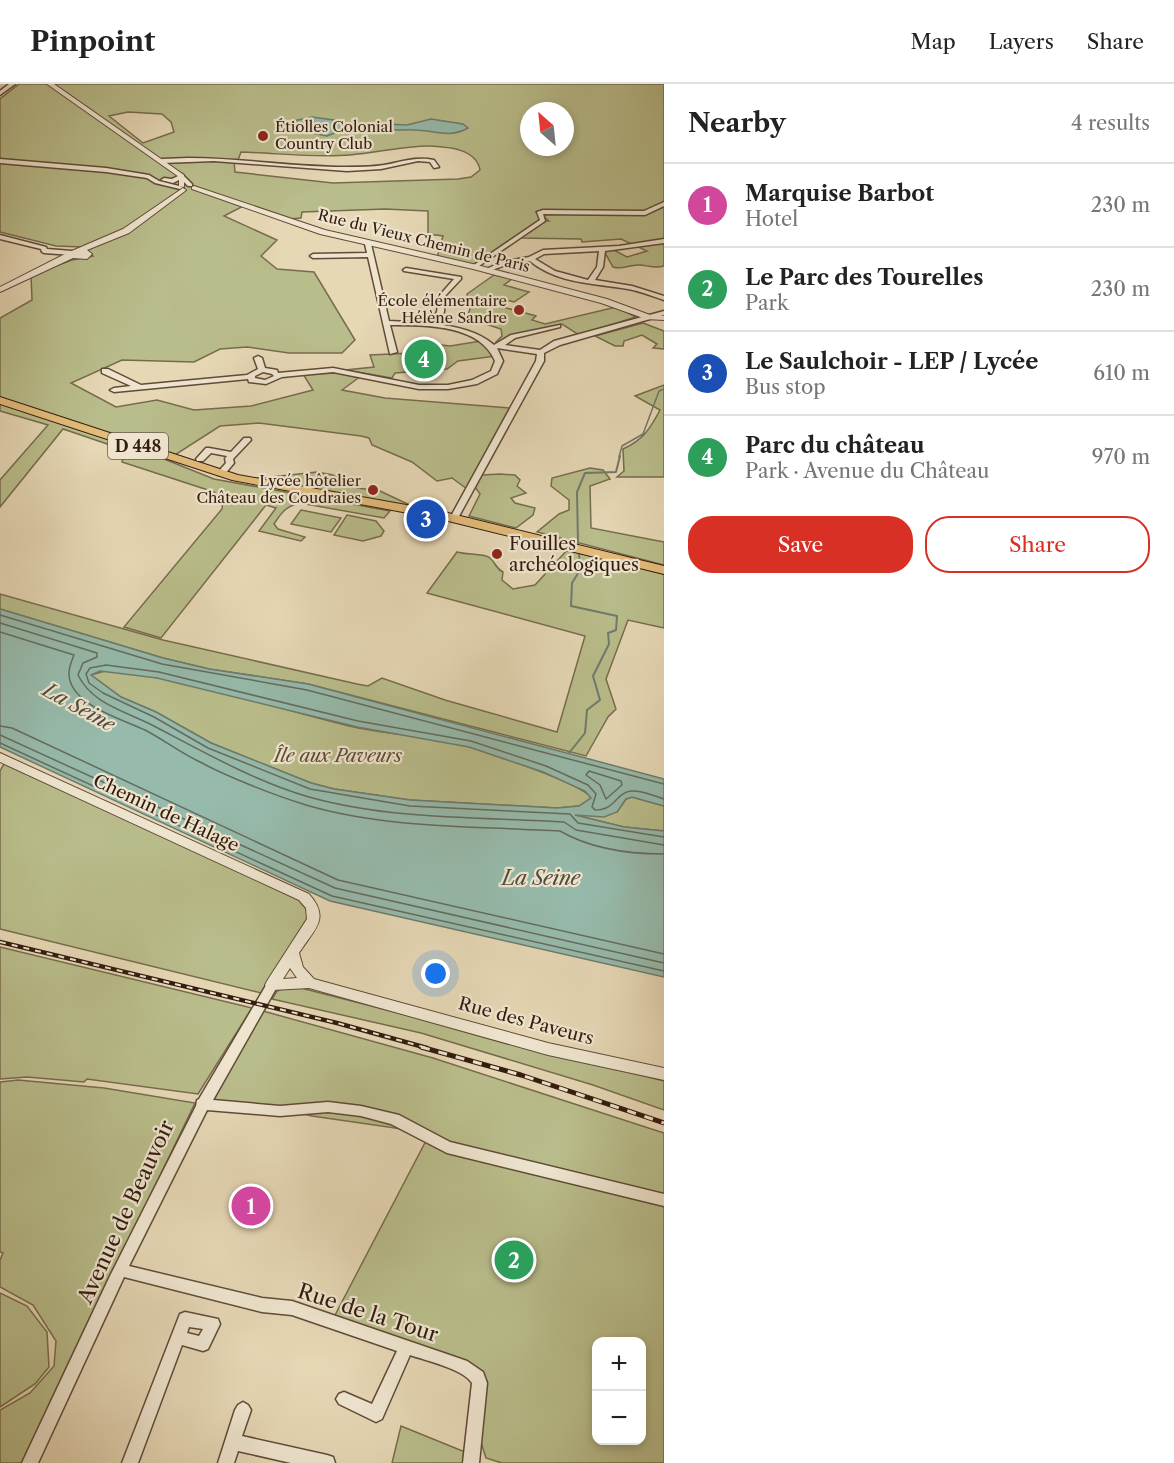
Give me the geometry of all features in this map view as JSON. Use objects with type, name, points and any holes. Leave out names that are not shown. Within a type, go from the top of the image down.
[{"type":"main road","name":"D 448","points":[[0,400],[221,473],[261,483],[454,518],[664,570]]},
{"type":"street","points":[[0,93],[12,84]]},
{"type":"street","points":[[50,84],[162,161],[192,187]]},
{"type":"street","points":[[162,161],[226,161],[305,168],[358,169],[393,166],[422,159],[432,161],[436,167]]},
{"type":"street","points":[[0,161],[66,165],[172,181],[182,176]]},
{"type":"street","points":[[182,176],[182,188]]},
{"type":"street","points":[[149,177],[157,182],[182,188],[192,187]]},
{"type":"street","name":"Rue du Vieux Chemin de Paris","points":[[192,187],[323,232],[487,270],[604,301],[649,316],[664,318]]},
{"type":"street","points":[[0,237],[44,248],[44,252],[84,257],[88,254],[83,251],[126,231],[182,188]]},
{"type":"street","points":[[474,267],[543,220],[539,213],[645,213],[664,204]]},
{"type":"street","points":[[487,270],[504,263],[531,259],[543,252],[602,249],[664,241]]},
{"type":"street","points":[[368,244],[393,352]]},
{"type":"street","points":[[590,282],[600,270],[604,260],[602,249]]},
{"type":"street","points":[[0,291],[71,254]]},
{"type":"street","points":[[313,256],[371,255]]},
{"type":"street","points":[[531,259],[549,271],[590,282],[626,286],[664,298]]},
{"type":"street","points":[[406,270],[459,278],[442,296],[443,308],[439,318],[431,325]]},
{"type":"street","points":[[386,323],[431,325],[462,331],[497,346],[540,352],[552,344],[664,313]]},
{"type":"street","points":[[497,346],[513,336],[558,326]]},
{"type":"street","points":[[333,370],[419,387],[448,387],[474,382],[494,372],[499,362],[497,346]]},
{"type":"street","points":[[454,518],[540,361],[540,352]]},
{"type":"street","points":[[258,358],[262,370]]},
{"type":"street","points":[[114,390],[251,377],[262,370],[278,375],[364,367]]},
{"type":"street","points":[[105,371],[139,387]]},
{"type":"street","points":[[251,377],[256,381],[266,382],[275,380],[278,375]]},
{"type":"street","points":[[221,473],[230,463],[229,459],[232,455],[246,440]]},
{"type":"street","points":[[200,459],[209,450],[232,455]]},
{"type":"street","name":"Chemin de Halage","points":[[0,757],[304,897],[313,907],[314,918],[292,951]]},
{"type":"street","points":[[292,951],[297,969],[309,983]]},
{"type":"street","points":[[272,985],[292,951]]},
{"type":"street","name":"Rue des Paveurs","points":[[272,985],[309,983],[548,1049],[664,1074]]},
{"type":"street","name":"Avenue de Beauvoir","points":[[30,1463],[160,1184],[202,1104],[272,985]]},
{"type":"street","points":[[202,1104],[280,1112],[328,1107],[361,1111],[394,1119],[447,1147],[664,1200]]},
{"type":"street","name":"Rue de la Tour","points":[[121,1270],[262,1305],[292,1308],[462,1366],[478,1376],[481,1386],[480,1403],[473,1424],[471,1463]]},
{"type":"street","points":[[130,1463],[178,1337]]},
{"type":"street","points":[[344,1398],[375,1414],[406,1347]]},
{"type":"street","points":[[226,1463],[243,1410]]},
{"type":"street","points":[[232,1442],[327,1463]]},
{"type":"green space","points":[[19,84],[664,84],[664,266],[613,267],[604,251],[614,250],[627,257],[647,251],[621,239],[582,242],[581,239],[519,238],[543,221],[549,221],[541,214],[620,212],[536,212],[542,218],[473,265],[437,258],[443,236],[428,234],[428,211],[385,209],[302,212],[301,218],[290,219],[247,204],[224,216],[277,240],[261,256],[277,269],[314,272],[355,340],[342,353],[289,353],[247,347],[220,349],[194,362],[122,360],[71,383],[116,407],[157,400],[194,410],[251,406],[313,390],[303,374],[343,373],[361,376],[342,390],[385,398],[510,408],[467,489],[452,478],[437,481],[412,462],[372,445],[369,438],[361,436],[259,423],[220,426],[175,455],[0,399],[0,318],[32,300],[31,275],[72,260],[93,256],[82,247],[56,246],[0,232],[0,99]],"holes":[[[128,112],[162,114],[171,122],[174,132],[143,143],[109,116]],[[429,146],[467,153],[473,157],[480,170],[471,177],[458,179],[333,183],[235,172],[234,161],[197,160],[238,160],[241,152],[336,156]]]},
{"type":"green space","points":[[494,275],[512,279],[504,285],[529,292],[514,302],[499,298],[496,301],[487,299],[479,305],[487,307],[492,304],[536,316],[532,320],[545,324],[616,307],[636,317],[579,335],[562,324],[512,335],[502,343],[496,342],[502,336],[501,329],[467,318],[470,309],[467,294]]},
{"type":"green space","points":[[643,323],[664,331],[664,349],[653,348],[657,344],[642,335],[624,341],[623,346],[615,346],[595,336]]},
{"type":"green space","points":[[481,341],[496,356],[458,361],[447,369],[395,373],[392,378],[345,370],[374,367],[370,355],[412,353],[416,342],[450,346]]},
{"type":"green space","points":[[664,385],[664,477],[617,477],[624,471],[623,449],[636,442],[645,433],[660,410],[635,396]]},
{"type":"green space","points":[[0,402],[134,447],[214,479],[390,511],[384,518],[295,504],[284,510],[274,524],[278,529],[305,537],[301,541],[259,531],[276,508],[266,505],[161,638],[124,627],[222,509],[223,500],[214,492],[122,462],[125,450],[63,429],[0,507],[0,480],[48,425],[0,411]]},
{"type":"green space","points":[[590,468],[603,470],[610,479],[590,486],[591,528],[664,542],[664,565],[537,532],[559,514],[569,510],[569,500],[551,486],[552,478]]},
{"type":"green space","points":[[317,472],[333,475],[357,488],[380,491],[414,507],[251,479]]},
{"type":"green space","points":[[482,475],[515,475],[520,480],[517,486],[526,493],[511,498],[515,503],[535,508],[533,515],[516,528],[469,516],[480,494],[475,487]]},
{"type":"green space","points":[[301,510],[341,518],[331,532],[291,524]]},
{"type":"green space","points":[[347,515],[376,521],[384,531],[381,536],[363,541],[334,535]]},
{"type":"green space","points":[[568,549],[664,574],[664,628],[628,620],[606,679],[616,709],[608,717],[586,756],[308,684],[209,669],[163,658],[0,609],[0,594],[163,640],[357,684],[368,686],[382,678],[445,700],[557,732],[585,636],[427,593],[457,552],[484,555],[490,558],[503,572],[502,580],[513,589],[535,585]]},
{"type":"green space","name":"Île aux Paveurs","points":[[105,671],[137,674],[200,686],[354,727],[467,746],[554,777],[585,792],[591,798],[579,806],[557,808],[410,800],[334,789],[311,783],[211,743],[156,712],[121,697],[91,675]]},
{"type":"green space","points":[[4,764],[296,897],[308,911],[308,917],[261,993],[0,929],[0,771]]},
{"type":"green space","points":[[632,797],[664,806],[664,831],[624,827],[575,815],[617,812],[626,799]]},
{"type":"green space","points":[[0,947],[252,1008],[198,1094],[87,1079],[84,1082],[27,1077],[0,1079]]},
{"type":"green space","points":[[285,988],[301,988],[664,1081],[664,1110],[593,1085],[421,1033],[272,999],[277,991]]},
{"type":"green space","points":[[263,1011],[433,1058],[664,1133],[664,1463],[502,1463],[486,1458],[477,1430],[487,1381],[333,1319],[430,1133],[312,1116],[276,1107],[212,1103]]},
{"type":"green space","points":[[18,1080],[104,1088],[195,1103],[22,1463],[0,1463],[0,1410],[30,1393],[54,1366],[56,1341],[33,1305],[0,1287],[0,1260],[3,1253],[0,1252],[0,1082]]},
{"type":"green space","points":[[0,1293],[27,1306],[47,1332],[49,1367],[35,1384],[0,1407]]},
{"type":"green space","points":[[401,1426],[470,1454],[471,1463],[392,1463]]},
{"type":"water","points":[[312,117],[341,121],[350,127],[327,136],[295,130],[296,125],[293,121]]},
{"type":"water","points":[[431,119],[463,124],[468,128],[448,133],[380,128],[386,124],[407,125]]},
{"type":"water","name":"La Seine","points":[[0,609],[163,658],[209,669],[308,684],[664,779],[664,806],[632,797],[626,799],[617,812],[604,817],[575,815],[624,827],[664,831],[664,977],[330,901],[0,747]],"holes":[[[100,671],[157,678],[357,727],[469,747],[543,772],[585,791],[591,798],[579,806],[557,808],[410,800],[334,789],[311,783],[211,743],[156,712],[121,697],[91,675]]]},
{"type":"waterway","points":[[619,457],[622,446],[643,434],[659,391],[664,389]]},
{"type":"waterway","points":[[578,543],[577,492],[585,473],[616,472],[620,456]]},
{"type":"waterway","points":[[569,753],[585,733],[587,710],[600,700],[593,676],[609,644],[608,633],[616,630],[617,616],[571,606],[572,583],[580,570],[579,552]]},
{"type":"railway","points":[[0,942],[337,1023],[427,1048]]},
{"type":"railway","points":[[421,1047],[521,1075],[664,1123]]},
{"type":"place","name":"Étiolles Colonial Country Club","points":[[263,136]]},
{"type":"place","name":"École élémentaire Hélène Sandre","points":[[519,310]]},
{"type":"place","name":"Parc du château","points":[[424,359]]},
{"type":"place","name":"Lycée hôtelier Château des Coudraies","points":[[373,490]]},
{"type":"place","name":"Le Saulchoir - LEP / Lycée","points":[[426,519]]},
{"type":"place","name":"Fouilles archéologiques","points":[[497,554]]},
{"type":"place","name":"Marquise Barbot","points":[[251,1206]]},
{"type":"place","name":"Le Parc des Tourelles","points":[[514,1260]]}]
